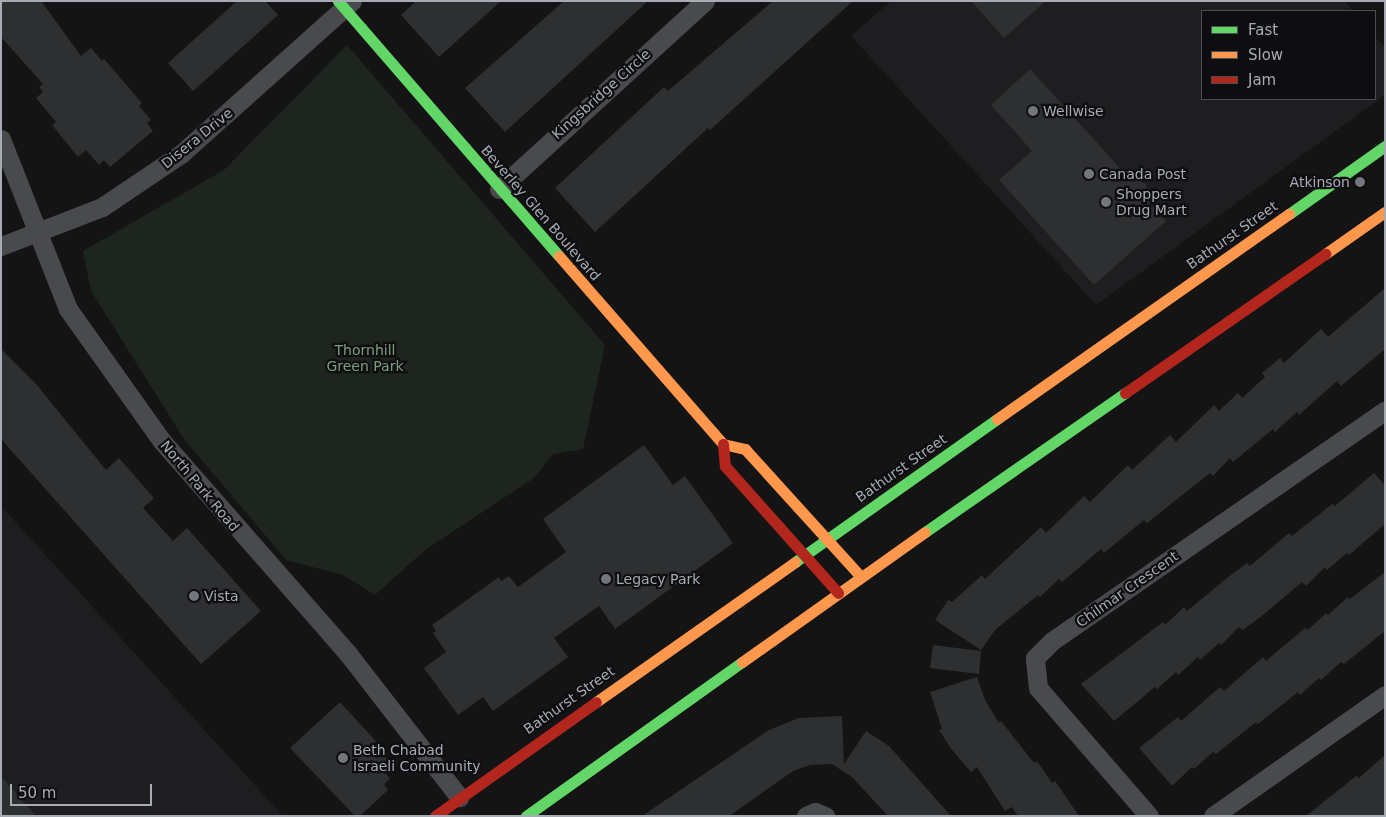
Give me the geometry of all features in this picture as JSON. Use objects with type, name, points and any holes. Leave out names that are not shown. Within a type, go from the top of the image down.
[{"type":"main road","name":"Beverley Glen Boulevard","points":[[345,4],[499,189],[723,444]]},
{"type":"main road","name":"Bathurst Street","points":[[435,816],[459,797],[1385,146]]},
{"type":"main road","points":[[526,816],[838,593],[1385,212]]},
{"type":"main road","points":[[838,593],[725,466],[723,444],[745,449],[861,577]]},
{"type":"street","name":"Kingsbridge Circle","points":[[499,189],[705,1]]},
{"type":"street","name":"Disera Drive","points":[[1,246],[37,234],[102,207],[182,153],[345,4]]},
{"type":"street","name":"North Park Road","points":[[1,140],[68,309],[161,440],[304,608],[349,655],[459,797]]},
{"type":"street","name":"Chilmar Crescent","points":[[1149,816],[1038,688],[1035,658],[1052,641],[1385,410]]},
{"type":"street","points":[[1213,816],[1385,695]]},
{"type":"street","points":[[806,816],[815,812],[825,816]]},
{"type":"shaded area","points":[[891,1],[1345,1],[1352,10],[1201,10],[1201,100],[1376,100],[1376,37],[1385,48],[1385,95],[1096,305],[851,36]]},
{"type":"shaded area","points":[[1,506],[209,735],[283,816],[1,816]]},
{"type":"green space","name":"Thornhill Green Park","points":[[347,45],[605,345],[583,449],[553,454],[534,478],[425,550],[375,595],[343,575],[286,560],[184,439],[91,291],[83,251],[224,170]]},
{"type":"building","points":[[1,1],[41,1],[81,56],[91,48],[102,61],[104,59],[142,103],[139,106],[151,120],[147,123],[153,131],[110,167],[104,160],[99,165],[86,150],[78,157],[52,125],[56,122],[36,98],[43,92],[39,87],[43,84],[1,37]]},
{"type":"building","points":[[237,1],[265,1],[278,15],[193,91],[168,63]]},
{"type":"building","points":[[416,1],[501,1],[439,57],[401,15]]},
{"type":"building","points":[[564,1],[648,1],[505,132],[465,88]]},
{"type":"building","points":[[773,1],[853,1],[710,130],[708,128],[595,232],[555,188],[664,87],[668,91]]},
{"type":"building","points":[[971,1],[1046,1],[1004,38]]},
{"type":"building","points":[[1030,69],[1127,176],[1146,184],[1149,203],[1166,221],[1094,285],[999,180],[1032,151],[991,105]]},
{"type":"building","points":[[1385,288],[1385,349],[1341,386],[1337,381],[1299,415],[1297,412],[1275,432],[1273,429],[1233,462],[1230,458],[1213,476],[1210,473],[1147,523],[1144,520],[1104,553],[1101,549],[1062,582],[1059,579],[1040,597],[1038,595],[995,630],[981,650],[935,620],[948,600],[952,602],[982,575],[985,579],[1041,527],[1046,533],[1084,496],[1090,502],[1128,465],[1132,470],[1170,435],[1176,442],[1214,405],[1219,411],[1238,393],[1242,398],[1265,377],[1262,373],[1280,358],[1284,363],[1321,329],[1328,337]]},
{"type":"building","points":[[1,349],[36,384],[106,470],[119,458],[154,498],[143,508],[173,541],[187,528],[261,611],[201,664],[1,439]]},
{"type":"building","name":"Legacy Park","points":[[644,445],[673,485],[685,476],[733,543],[615,629],[599,606],[554,638],[568,657],[493,711],[483,697],[458,715],[424,668],[446,652],[433,633],[436,631],[432,625],[499,577],[501,581],[509,576],[518,587],[566,552],[543,519]]},
{"type":"building","points":[[1374,473],[1385,485],[1385,524],[1349,555],[1347,553],[1327,570],[1325,567],[1306,586],[1302,582],[1243,630],[1239,627],[1221,645],[1219,643],[1200,660],[1198,657],[1178,675],[1176,672],[1157,689],[1155,687],[1114,721],[1081,684],[1163,622],[1165,625],[1184,607],[1187,611],[1247,563],[1250,566],[1289,533],[1292,536],[1332,504],[1335,506]]},
{"type":"building","points":[[1385,572],[1385,631],[1344,664],[1341,662],[1300,695],[1298,692],[1216,754],[1213,752],[1194,769],[1192,767],[1172,786],[1139,748],[1178,717],[1181,721],[1220,687],[1224,691],[1263,657],[1266,661],[1305,628],[1308,630],[1326,613],[1328,615],[1348,597],[1350,599]]},
{"type":"building","points":[[933,645],[981,651],[979,674],[930,668]]},
{"type":"building","points":[[977,677],[985,700],[999,723],[1001,721],[1034,763],[1037,761],[1052,783],[1055,781],[1079,816],[1018,816],[1012,807],[1005,811],[977,767],[971,772],[952,750],[939,730],[942,729],[930,692]]},
{"type":"building","name":"Beth Chabad Israeli Community","points":[[340,702],[383,749],[381,751],[393,765],[384,772],[390,778],[384,785],[388,790],[360,816],[355,816],[290,748]]},
{"type":"building","points":[[842,716],[844,764],[866,731],[889,746],[951,816],[888,816],[852,777],[832,764],[810,765],[793,771],[729,816],[642,816],[769,730],[799,718]]},
{"type":"building","points":[[1385,755],[1385,816],[1306,816],[1356,776],[1359,778]]},
{"type":"building","points":[[1,776],[36,816],[1,816]]},
{"type":"traffic: fast","points":[[338,1],[559,256]]},
{"type":"traffic: fast","points":[[1289,214],[1385,146]]},
{"type":"traffic: fast","points":[[925,532],[1125,393]]},
{"type":"traffic: fast","points":[[795,562],[997,419]]},
{"type":"traffic: fast","points":[[526,816],[742,662]]},
{"type":"traffic: slow","points":[[1325,254],[1385,212]]},
{"type":"traffic: slow","points":[[997,419],[1289,214]]},
{"type":"traffic: slow","points":[[559,256],[723,444],[745,449],[861,577]]},
{"type":"traffic: slow","points":[[742,662],[925,532]]},
{"type":"traffic: slow","points":[[596,702],[795,562]]},
{"type":"traffic: jam","points":[[1125,393],[1325,254]]},
{"type":"traffic: jam","points":[[723,444],[725,466],[838,593]]},
{"type":"traffic: jam","points":[[435,816],[596,702]]},
{"type":"place","name":"Wellwise","points":[[1033,111]]},
{"type":"place","name":"Canada Post","points":[[1089,174]]},
{"type":"place","name":"Atkinson","points":[[1360,182]]},
{"type":"place","name":"Shoppers Drug Mart","points":[[1106,202]]},
{"type":"place","name":"Legacy Park","points":[[606,579]]},
{"type":"place","name":"Vista","points":[[194,596]]},
{"type":"place","name":"Beth Chabad Israeli Community","points":[[343,758]]}]
